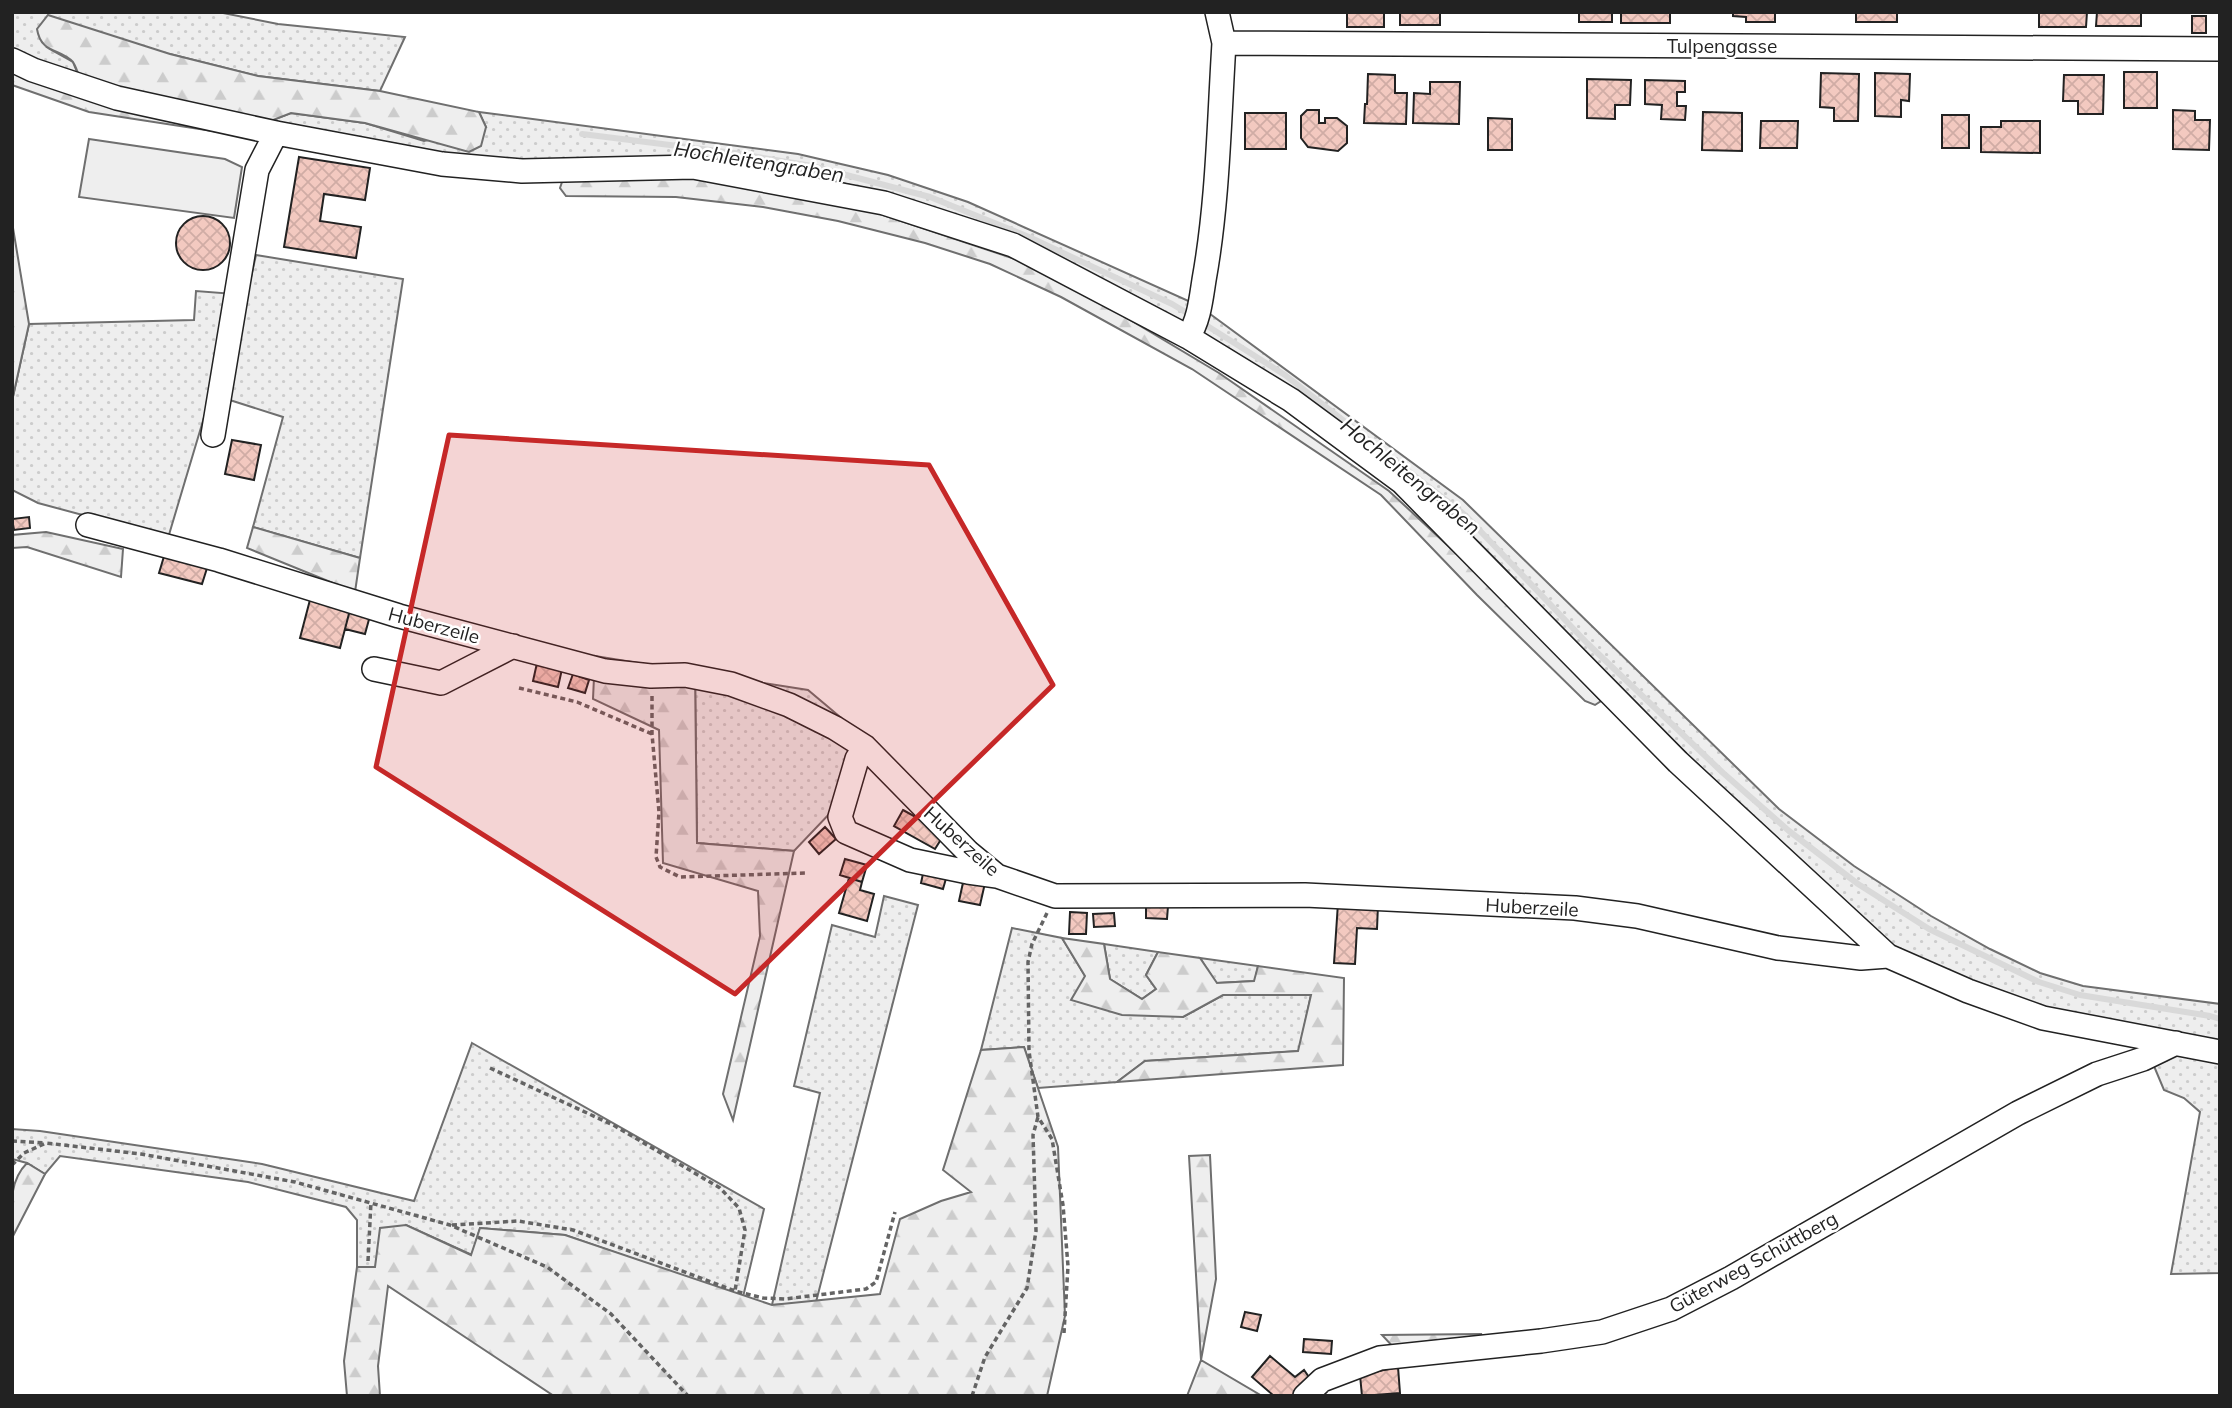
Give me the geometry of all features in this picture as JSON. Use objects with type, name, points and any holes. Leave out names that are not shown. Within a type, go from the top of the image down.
[{"type":"street","points":[[1193,325],[1209,254],[1224,43],[1217,12]]},
{"type":"street","name":"Tulpengasse","points":[[1224,43],[2220,48]]},
{"type":"street","points":[[12,60],[33,71],[117,98],[276,133],[442,164],[509,170],[693,167],[884,203],[1013,245],[1193,325],[1402,482],[1678,762],[1888,956],[1968,991],[2043,1018],[2220,1052]]},
{"type":"street","points":[[213,435],[257,170],[276,133]]},
{"type":"street","name":"Huberzeile","points":[[88,525],[219,560],[398,616],[605,671],[651,676],[685,675],[731,684],[789,705],[835,728],[864,747],[968,852],[997,876],[1055,896],[1305,895],[1575,908],[1637,916],[1778,948],[1861,958],[1888,956]]},
{"type":"street","points":[[374,669],[441,683],[513,646]]},
{"type":"street","points":[[864,747],[857,759],[840,817],[846,832],[911,860],[997,876]]},
{"type":"street","points":[[2097,1074],[2108,1032]]},
{"type":"street","name":"Güterweg Schüttberg","points":[[1305,1396],[1322,1380],[1380,1358],[1530,1343],[1602,1332],[1671,1309],[1731,1278],[2018,1113],[2097,1074],[2143,1059],[2176,1043]]},
{"type":"path","points":[[651,676],[652,734],[659,812],[656,857],[660,867],[680,877],[805,873]]},
{"type":"path","points":[[519,688],[577,702],[652,734]]},
{"type":"path","points":[[972,1396],[985,1357],[1027,1288],[1036,1231],[1033,1135],[1038,1117],[1029,1051],[1028,962],[1032,944],[1055,896]]},
{"type":"path","points":[[490,1068],[615,1126],[720,1188],[739,1208],[745,1230],[735,1291]]},
{"type":"path","points":[[1038,1117],[1052,1139],[1063,1205],[1068,1266],[1064,1333]]},
{"type":"path","points":[[12,1141],[212,1165],[295,1182],[450,1225],[547,1267],[611,1314],[688,1396]]},
{"type":"path","points":[[12,1165],[24,1153],[46,1143]]},
{"type":"path","points":[[368,1261],[371,1202]]},
{"type":"path","points":[[450,1225],[518,1221],[573,1230],[735,1291],[763,1298],[785,1299],[866,1289],[876,1282],[895,1212]]},
{"type":"highlighted area","points":[[449,435],[929,465],[1053,685],[735,994],[376,767]]},
{"type":"green space","points":[[12,12],[218,12],[278,24],[405,37],[380,91],[258,76],[170,54],[46,47],[73,62],[80,79],[12,50]]},
{"type":"green space","points":[[48,15],[170,54],[258,76],[380,91],[479,112],[486,127],[481,146],[469,152],[365,123],[291,113],[265,123],[251,137],[89,112],[12,85],[12,50],[80,78],[73,62],[42,43],[37,29]]},
{"type":"green space","points":[[479,112],[798,154],[888,175],[968,202],[1193,303],[1187,318],[1180,323],[875,191],[830,180],[694,157],[496,163],[265,123],[291,113],[365,123],[424,141],[486,127]]},
{"type":"green space","points":[[89,139],[225,159],[242,167],[234,218],[79,197]]},
{"type":"green space","points":[[680,175],[874,212],[1018,260],[1075,287],[1219,373],[1389,491],[1502,596],[1601,701],[1595,705],[1585,701],[1477,595],[1381,495],[1192,369],[1061,297],[990,264],[925,243],[838,221],[763,207],[676,197],[566,196],[560,188],[563,179]]},
{"type":"green space","points":[[12,222],[29,324],[12,401]]},
{"type":"green space","points":[[256,255],[403,279],[360,558],[253,527],[283,417],[211,394],[168,538],[38,503],[12,490],[12,401],[29,324],[194,320],[196,291],[247,295]]},
{"type":"green space","points":[[1206,311],[1463,500],[1779,809],[1854,866],[1931,916],[2040,973],[2083,986],[2220,1004],[2220,1273],[2171,1274],[2200,1112],[2184,1098],[2164,1090],[2138,1028],[2062,1014],[2019,1000],[1911,957],[1888,942],[1644,713],[1497,561],[1427,494],[1201,333]]},
{"type":"green space","points":[[253,527],[360,558],[355,592],[247,548]]},
{"type":"green space","points":[[46,532],[123,549],[121,577],[27,547],[12,548],[12,535]]},
{"type":"green space","points":[[595,656],[695,672],[697,843],[794,851],[733,1120],[723,1094],[760,936],[758,891],[663,863],[659,730],[593,699]]},
{"type":"green space","points":[[695,672],[808,690],[858,732],[834,809],[794,851],[697,843]]},
{"type":"green space","points":[[884,896],[918,905],[816,1302],[772,1305],[820,1093],[794,1086],[832,925],[875,937]]},
{"type":"green space","points":[[1012,928],[1062,938],[1085,976],[1183,1017],[1223,995],[1311,995],[1299,1051],[1145,1061],[1117,1082],[1038,1088],[1024,1047],[981,1050]]},
{"type":"green space","points":[[1062,938],[1104,944],[1110,979],[1142,999],[1156,989],[1146,975],[1158,952],[1200,958],[1217,983],[1254,981],[1258,966],[1344,978],[1343,1065],[1117,1082],[1145,1061],[1298,1051],[1311,995],[1223,995],[1183,1017],[1122,1015],[1071,1000],[1085,976]]},
{"type":"green space","points":[[1104,944],[1158,952],[1146,975],[1156,989],[1142,999],[1110,979]]},
{"type":"green space","points":[[1200,958],[1258,966],[1255,981],[1216,983]]},
{"type":"green space","points":[[472,1043],[764,1209],[743,1297],[565,1235],[480,1228],[472,1255],[406,1225],[375,1267],[357,1267],[357,1220],[346,1207],[248,1182],[60,1156],[45,1174],[27,1163],[12,1159],[12,1129],[40,1131],[262,1164],[414,1201]]},
{"type":"green space","points":[[1024,1047],[1058,1147],[1065,1316],[1047,1396],[554,1396],[388,1286],[378,1366],[380,1396],[347,1396],[344,1361],[357,1267],[375,1267],[380,1228],[406,1225],[471,1255],[480,1228],[565,1235],[772,1305],[880,1294],[900,1219],[941,1201],[971,1192],[943,1170],[981,1050]]},
{"type":"green space","points":[[1210,1155],[1216,1279],[1201,1360],[1189,1156]]},
{"type":"green space","points":[[27,1163],[45,1174],[12,1238],[13,1188]]},
{"type":"green space","points":[[1482,1334],[1411,1366],[1382,1335]]},
{"type":"green space","points":[[1201,1360],[1262,1396],[1187,1396]]},
{"type":"building","points":[[1347,12],[1384,12],[1384,27],[1347,27]]},
{"type":"building","points":[[1400,12],[1440,12],[1440,25],[1400,25]]},
{"type":"building","points":[[1579,12],[1612,12],[1612,22],[1579,22]]},
{"type":"building","points":[[1621,12],[1670,12],[1670,23],[1621,23]]},
{"type":"building","points":[[1733,12],[1775,12],[1775,22],[1746,22],[1746,17],[1733,16]]},
{"type":"building","points":[[1856,12],[1897,12],[1897,22],[1856,22]]},
{"type":"building","points":[[2039,12],[2087,12],[2086,27],[2039,27]]},
{"type":"building","points":[[2097,12],[2141,12],[2141,26],[2096,26]]},
{"type":"building","points":[[2192,16],[2206,16],[2206,33],[2192,33]]},
{"type":"building","points":[[2124,72],[2157,72],[2157,108],[2124,108]]},
{"type":"building","points":[[1821,73],[1859,74],[1858,121],[1834,121],[1834,108],[1820,107]]},
{"type":"building","points":[[1875,73],[1910,74],[1909,101],[1901,100],[1901,117],[1875,116]]},
{"type":"building","points":[[1368,74],[1395,75],[1395,93],[1407,93],[1406,124],[1364,123]]},
{"type":"building","points":[[2064,75],[2104,75],[2103,114],[2078,114],[2078,101],[2063,101]]},
{"type":"building","points":[[1587,79],[1631,80],[1630,105],[1615,105],[1615,119],[1587,118]]},
{"type":"building","points":[[1645,80],[1685,81],[1685,92],[1677,92],[1677,106],[1686,106],[1685,120],[1661,119],[1662,105],[1645,104]]},
{"type":"building","points":[[1430,82],[1460,82],[1459,124],[1413,123],[1414,93],[1430,94]]},
{"type":"building","points":[[1307,110],[1319,110],[1319,123],[1325,123],[1325,118],[1337,118],[1347,126],[1347,143],[1338,151],[1308,147],[1301,138],[1301,116]]},
{"type":"building","points":[[2173,110],[2195,111],[2195,120],[2210,120],[2209,150],[2173,149]]},
{"type":"building","points":[[1703,112],[1742,113],[1742,151],[1702,150]]},
{"type":"building","points":[[1245,113],[1286,113],[1286,149],[1245,149]]},
{"type":"building","points":[[1942,115],[1969,115],[1969,148],[1942,148]]},
{"type":"building","points":[[1488,118],[1512,119],[1512,150],[1488,150]]},
{"type":"building","points":[[1761,121],[1798,121],[1797,148],[1760,148]]},
{"type":"building","points":[[2001,121],[2040,121],[2040,153],[1981,152],[1981,127],[2001,127]]},
{"type":"building","points":[[299,157],[370,168],[365,200],[324,194],[320,221],[361,227],[356,258],[284,247]]},
{"type":"building","points":[[203,216],[222,224],[230,243],[222,262],[203,270],[184,262],[176,243],[184,224]]},
{"type":"building","points":[[232,440],[261,445],[254,480],[225,474]]},
{"type":"building","points":[[29,517],[30,528],[14,530],[12,519]]},
{"type":"building","points":[[165,553],[208,565],[202,584],[159,573]]},
{"type":"building","points":[[311,596],[351,606],[340,648],[300,638]]},
{"type":"building","points":[[351,606],[371,612],[365,634],[345,629]]},
{"type":"building","points":[[537,663],[562,669],[558,687],[533,681]]},
{"type":"building","points":[[573,674],[589,680],[585,693],[568,688]]},
{"type":"building","points":[[903,810],[945,833],[935,849],[894,826]]},
{"type":"building","points":[[825,827],[836,839],[819,854],[809,842]]},
{"type":"building","points":[[845,859],[867,865],[862,882],[840,875]]},
{"type":"building","points":[[924,869],[947,875],[943,889],[921,883]]},
{"type":"building","points":[[849,878],[862,882],[860,890],[874,894],[867,921],[839,913]]},
{"type":"building","points":[[964,878],[985,883],[980,905],[959,901]]},
{"type":"building","points":[[1338,903],[1378,905],[1377,929],[1357,928],[1355,964],[1334,963]]},
{"type":"building","points":[[1146,905],[1168,906],[1167,919],[1146,918]]},
{"type":"building","points":[[1070,912],[1087,913],[1086,934],[1069,934]]},
{"type":"building","points":[[1114,913],[1115,926],[1094,927],[1093,914]]},
{"type":"building","points":[[1245,1312],[1261,1315],[1257,1331],[1241,1327]]},
{"type":"building","points":[[1304,1339],[1332,1341],[1331,1354],[1303,1352]]},
{"type":"building","points":[[1270,1356],[1295,1377],[1304,1370],[1313,1383],[1295,1396],[1274,1396],[1252,1377]]},
{"type":"building","points":[[1398,1367],[1400,1393],[1362,1396],[1360,1375]]},
{"type":"waterway","name":"Hochleitengraben","points":[[582,134],[734,153],[812,166],[930,197],[1029,237],[1192,316]]},
{"type":"waterway","name":"Hochleitengraben","points":[[1201,322],[1285,375],[1465,515],[1587,643],[1722,772],[1789,831],[1858,884],[1929,929],[2039,982],[2080,995],[2220,1019]]}]
